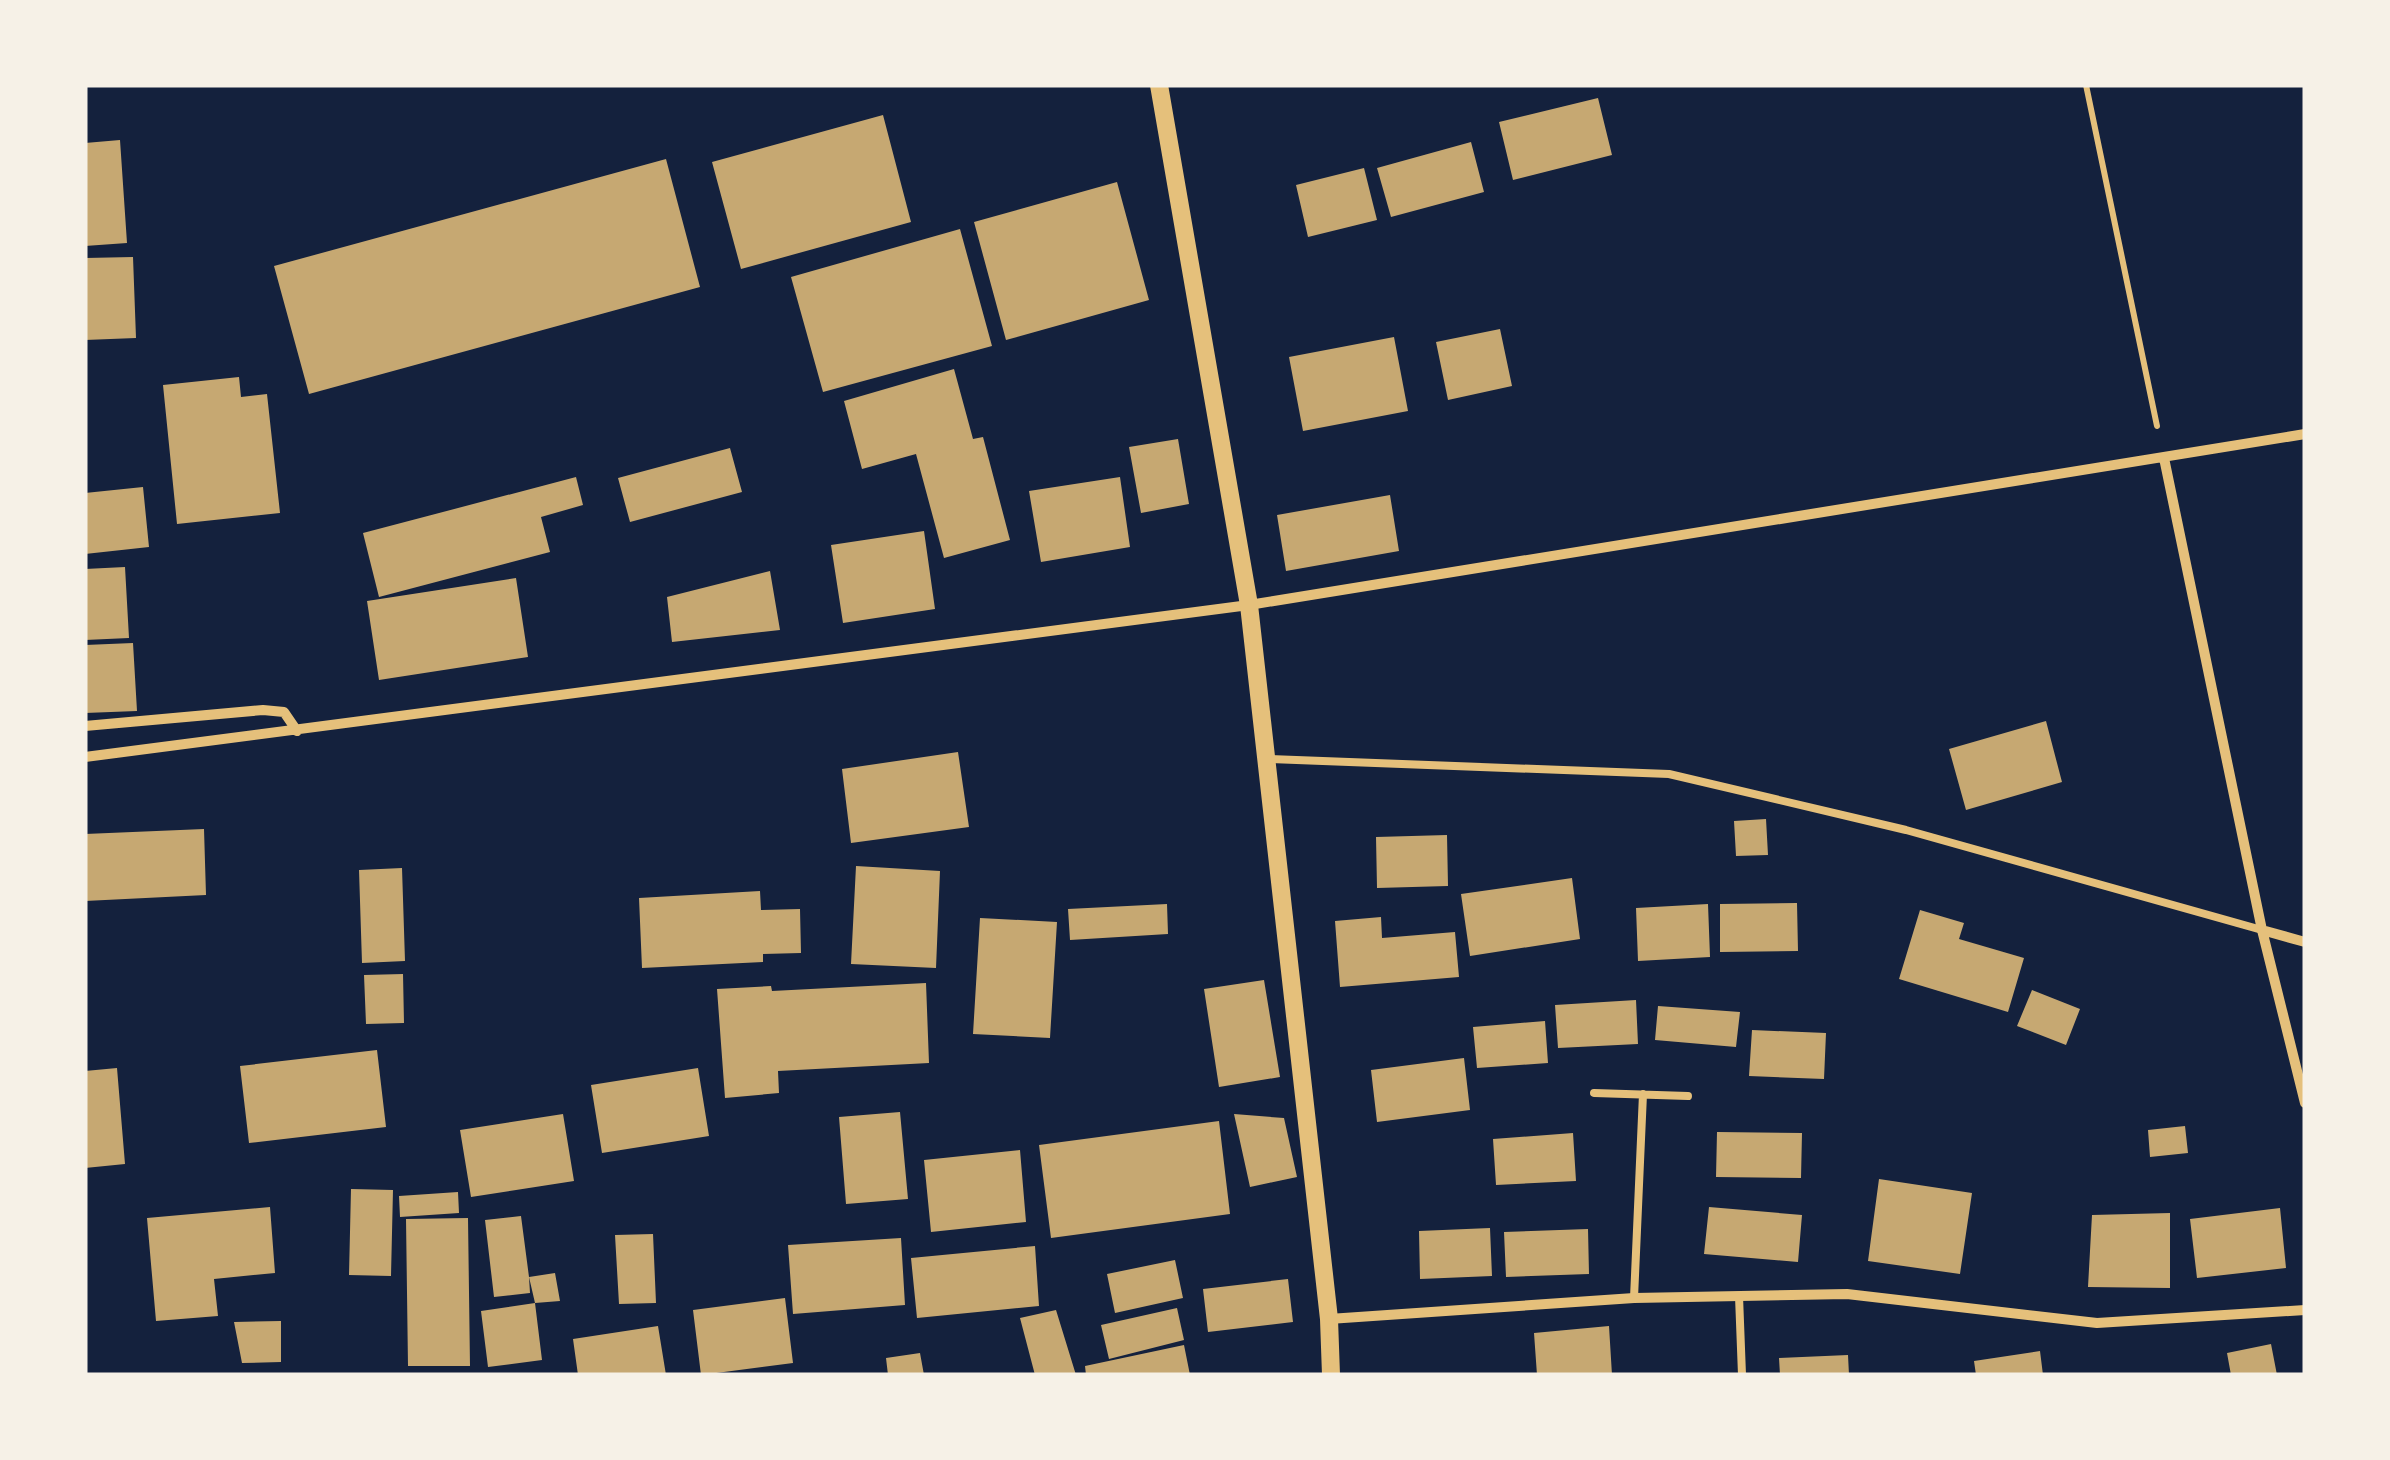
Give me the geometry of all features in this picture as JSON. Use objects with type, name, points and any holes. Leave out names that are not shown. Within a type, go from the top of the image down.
[{"type":"street","points":[[1159,85],[1249,605],[1263,759],[1330,1318],[1332,1375]]},
{"type":"street","points":[[85,756],[1249,605],[2305,434]]},
{"type":"street","points":[[2164,458],[2262,930],[2305,1103]]},
{"type":"street","points":[[85,726],[264,710],[284,712],[297,731]]},
{"type":"street","points":[[2262,930],[2305,942]]},
{"type":"street","points":[[1330,1318],[1634,1298],[1847,1294],[2097,1323],[2305,1310]]},
{"type":"lane","points":[[1263,759],[1669,774],[1906,830],[2262,930]]},
{"type":"lane","points":[[1594,1093],[1688,1096]]},
{"type":"lane","points":[[1634,1298],[1643,1094]]},
{"type":"lane","points":[[1738,1296],[1742,1375]]},
{"type":"path","points":[[2086,85],[2164,458]]},
{"type":"building","points":[[1598,98],[1612,155],[1513,180],[1499,122]]},
{"type":"building","points":[[883,115],[911,222],[741,269],[712,162]]},
{"type":"building","points":[[120,140],[127,243],[85,246],[85,143]]},
{"type":"building","points":[[1471,142],[1484,192],[1391,217],[1377,168]]},
{"type":"building","points":[[666,159],[700,287],[309,394],[274,266]]},
{"type":"building","points":[[1364,168],[1377,220],[1308,237],[1296,185]]},
{"type":"building","points":[[1117,182],[1149,300],[1006,340],[974,222]]},
{"type":"building","points":[[960,229],[992,346],[823,392],[791,277]]},
{"type":"building","points":[[133,257],[136,338],[85,340],[85,258]]},
{"type":"building","points":[[1500,329],[1512,386],[1448,400],[1436,342]]},
{"type":"building","points":[[1394,337],[1408,411],[1303,431],[1289,357]]},
{"type":"building","points":[[954,369],[973,439],[983,437],[1010,540],[944,558],[916,454],[862,469],[844,401]]},
{"type":"building","points":[[239,377],[241,397],[267,394],[280,513],[177,524],[163,385]]},
{"type":"building","points":[[1178,439],[1189,504],[1141,513],[1129,447]]},
{"type":"building","points":[[730,448],[742,492],[630,522],[618,478]]},
{"type":"building","points":[[576,477],[583,505],[541,517],[550,552],[379,597],[363,533]]},
{"type":"building","points":[[1120,477],[1130,547],[1041,562],[1029,491]]},
{"type":"building","points":[[143,487],[149,547],[85,554],[85,493]]},
{"type":"building","points":[[1390,495],[1399,551],[1286,571],[1277,515]]},
{"type":"building","points":[[924,531],[935,609],[843,623],[831,545]]},
{"type":"building","points":[[125,567],[129,638],[85,640],[85,569]]},
{"type":"building","points":[[770,571],[780,630],[672,642],[667,597]]},
{"type":"building","points":[[516,578],[528,657],[379,680],[367,601]]},
{"type":"building","points":[[133,643],[137,711],[85,713],[85,645]]},
{"type":"building","points":[[2046,721],[2062,782],[1966,810],[1949,749]]},
{"type":"building","points":[[958,752],[969,827],[851,843],[842,769]]},
{"type":"building","points":[[1766,819],[1768,855],[1736,856],[1734,821]]},
{"type":"building","points":[[204,829],[206,895],[85,901],[85,834]]},
{"type":"building","points":[[1447,835],[1448,886],[1377,888],[1376,837]]},
{"type":"building","points":[[856,866],[940,871],[936,968],[851,964]]},
{"type":"building","points":[[402,868],[405,961],[362,963],[359,870]]},
{"type":"building","points":[[1572,878],[1580,939],[1470,956],[1461,894]]},
{"type":"building","points":[[760,891],[761,910],[800,909],[801,953],[763,954],[763,962],[642,968],[639,898]]},
{"type":"building","points":[[1797,903],[1798,951],[1720,952],[1720,904]]},
{"type":"building","points":[[1167,904],[1168,934],[1070,940],[1068,909]]},
{"type":"building","points":[[1708,904],[1710,957],[1638,961],[1636,908]]},
{"type":"building","points":[[1920,910],[1964,923],[1959,939],[2024,958],[2008,1012],[1899,979]]},
{"type":"building","points":[[1381,917],[1382,938],[1455,932],[1459,977],[1340,987],[1335,921]]},
{"type":"building","points":[[980,918],[1057,922],[1050,1038],[973,1034]]},
{"type":"building","points":[[403,974],[404,1023],[366,1024],[364,975]]},
{"type":"building","points":[[1264,980],[1280,1077],[1219,1087],[1204,989]]},
{"type":"building","points":[[926,983],[929,1063],[778,1071],[779,1093],[725,1098],[717,989],[771,986],[772,991]]},
{"type":"building","points":[[2032,990],[2080,1009],[2066,1045],[2017,1026]]},
{"type":"building","points":[[1636,1000],[1638,1044],[1558,1048],[1555,1005]]},
{"type":"building","points":[[1658,1006],[1740,1012],[1736,1047],[1655,1040]]},
{"type":"building","points":[[1545,1021],[1548,1063],[1477,1068],[1473,1027]]},
{"type":"building","points":[[1752,1030],[1826,1033],[1824,1079],[1749,1076]]},
{"type":"building","points":[[377,1050],[386,1127],[249,1143],[240,1066]]},
{"type":"building","points":[[1464,1058],[1470,1110],[1377,1122],[1371,1070]]},
{"type":"building","points":[[117,1068],[125,1164],[85,1168],[85,1071]]},
{"type":"building","points":[[698,1068],[709,1136],[602,1153],[591,1085]]},
{"type":"building","points":[[900,1112],[908,1199],[846,1204],[839,1117]]},
{"type":"building","points":[[563,1114],[574,1181],[471,1197],[460,1130]]},
{"type":"building","points":[[1234,1114],[1284,1118],[1297,1177],[1250,1187]]},
{"type":"building","points":[[1219,1121],[1230,1214],[1051,1238],[1039,1145]]},
{"type":"building","points":[[2185,1126],[2188,1153],[2150,1157],[2148,1130]]},
{"type":"building","points":[[1717,1132],[1802,1133],[1801,1178],[1716,1177]]},
{"type":"building","points":[[1573,1133],[1576,1181],[1496,1185],[1493,1139]]},
{"type":"building","points":[[1020,1150],[1026,1222],[931,1232],[924,1160]]},
{"type":"building","points":[[1879,1179],[1972,1193],[1960,1274],[1868,1261]]},
{"type":"building","points":[[351,1189],[393,1190],[391,1276],[349,1275]]},
{"type":"building","points":[[458,1192],[459,1213],[400,1217],[399,1196]]},
{"type":"building","points":[[270,1207],[275,1273],[214,1279],[218,1316],[156,1321],[147,1218]]},
{"type":"building","points":[[1709,1207],[1802,1215],[1798,1262],[1704,1254]]},
{"type":"building","points":[[2280,1208],[2286,1268],[2197,1278],[2190,1219]]},
{"type":"building","points":[[2170,1213],[2170,1288],[2088,1287],[2092,1215]]},
{"type":"building","points":[[521,1216],[530,1293],[494,1297],[485,1220]]},
{"type":"building","points":[[468,1218],[470,1366],[408,1366],[406,1219]]},
{"type":"building","points":[[1490,1228],[1492,1276],[1420,1279],[1419,1231]]},
{"type":"building","points":[[1588,1229],[1589,1274],[1506,1277],[1504,1232]]},
{"type":"building","points":[[653,1234],[656,1303],[619,1304],[615,1235]]},
{"type":"building","points":[[901,1238],[905,1305],[793,1314],[788,1245]]},
{"type":"building","points":[[1035,1246],[1039,1306],[917,1318],[911,1258]]},
{"type":"building","points":[[1175,1260],[1183,1298],[1115,1313],[1107,1274]]},
{"type":"building","points":[[555,1273],[560,1301],[535,1303],[529,1277]]},
{"type":"building","points":[[1288,1279],[1293,1322],[1208,1332],[1203,1289]]},
{"type":"building","points":[[785,1298],[793,1363],[701,1375],[693,1310]]},
{"type":"building","points":[[535,1303],[542,1360],[488,1367],[481,1311]]},
{"type":"building","points":[[1177,1308],[1184,1340],[1109,1359],[1101,1325]]},
{"type":"building","points":[[1056,1310],[1076,1375],[1035,1375],[1020,1318]]},
{"type":"building","points":[[281,1321],[281,1362],[242,1363],[234,1322]]},
{"type":"building","points":[[658,1326],[666,1375],[578,1375],[573,1339]]},
{"type":"building","points":[[1609,1326],[1612,1375],[1537,1375],[1534,1333]]},
{"type":"building","points":[[2271,1344],[2277,1375],[2231,1375],[2227,1353]]},
{"type":"building","points":[[1184,1345],[1190,1375],[1086,1375],[1085,1366]]},
{"type":"building","points":[[2040,1351],[2043,1375],[1976,1375],[1974,1361]]},
{"type":"building","points":[[920,1353],[924,1375],[888,1375],[886,1358]]},
{"type":"building","points":[[1848,1355],[1849,1375],[1780,1375],[1779,1358]]}]
